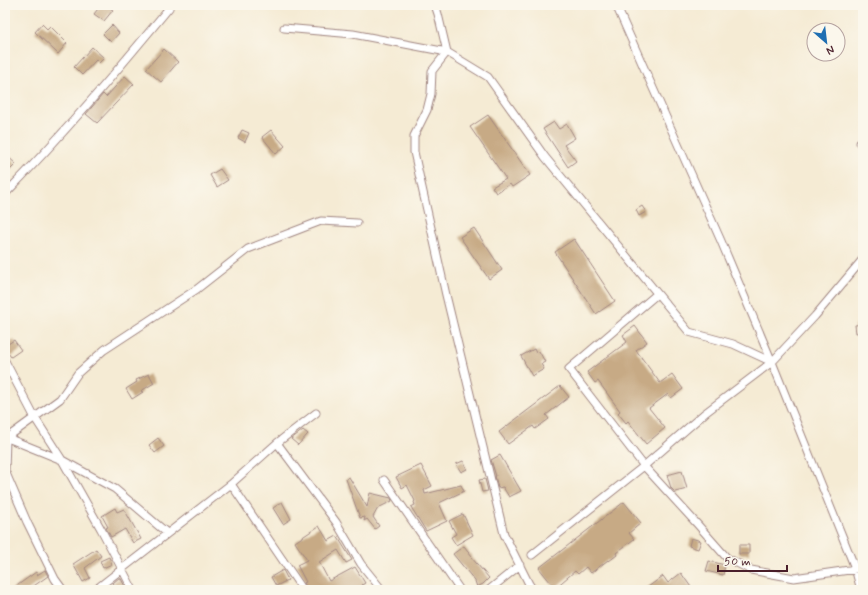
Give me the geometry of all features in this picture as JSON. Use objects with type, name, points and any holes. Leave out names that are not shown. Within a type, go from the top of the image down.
[{"type":"street","points":[[5,194],[40,158],[113,76],[168,8],[165,5]]},
{"type":"street","points":[[435,5],[447,52]]},
{"type":"street","points":[[616,5],[721,241],[859,568],[862,590]]},
{"type":"street","points":[[284,28],[354,34],[408,46],[447,52],[488,76],[546,157],[688,332],[733,344],[772,362]]},
{"type":"street","points":[[447,52],[432,71],[431,94],[427,110],[414,136],[414,152],[446,295],[504,534],[533,590]]},
{"type":"street","points":[[5,438],[60,399],[78,373],[104,350],[198,289],[248,249],[321,221],[357,223]]},
{"type":"street","points":[[532,555],[644,466],[705,413],[772,362],[815,316],[863,258]]},
{"type":"street","points":[[657,294],[569,369],[644,466],[727,558],[751,570],[794,578],[859,568]]},
{"type":"street","points":[[5,361],[35,418],[62,460],[101,528],[133,590]]},
{"type":"street","points":[[95,590],[231,484],[277,443],[316,413]]},
{"type":"street","points":[[5,438],[62,460],[114,489],[167,533]]},
{"type":"street","points":[[5,438],[5,471],[27,522],[55,579],[63,590]]},
{"type":"street","points":[[277,443],[336,522],[361,564],[382,590]]},
{"type":"street","points":[[384,480],[460,590]]},
{"type":"street","points":[[231,484],[303,590]]},
{"type":"street","points":[[489,590],[520,565]]},
{"type":"building","points":[[101,5],[113,5],[110,8],[113,10],[104,21],[94,14]]},
{"type":"building","points":[[42,24],[47,29],[50,26],[67,43],[58,54],[35,32]]},
{"type":"building","points":[[112,25],[119,33],[111,42],[103,34]]},
{"type":"building","points":[[92,47],[104,58],[99,63],[96,60],[82,75],[74,67]]},
{"type":"building","points":[[164,49],[178,62],[161,82],[146,69]]},
{"type":"building","points":[[125,76],[134,84],[97,123],[86,114],[103,94],[106,97]]},
{"type":"building","points":[[488,115],[530,175],[512,187],[510,184],[496,193],[492,187],[506,179],[470,127]]},
{"type":"building","points":[[554,122],[559,129],[567,124],[575,138],[564,145],[576,161],[568,167],[543,129]]},
{"type":"building","points":[[242,130],[249,133],[245,142],[238,138]]},
{"type":"building","points":[[271,130],[285,146],[276,154],[262,137]]},
{"type":"building","points":[[5,154],[16,164],[5,175]]},
{"type":"building","points":[[220,169],[228,180],[217,187],[210,175]]},
{"type":"building","points":[[642,206],[646,212],[639,216],[636,210]]},
{"type":"building","points":[[474,228],[502,270],[489,279],[460,237]]},
{"type":"building","points":[[574,239],[615,301],[596,314],[555,252]]},
{"type":"building","points":[[863,324],[863,332],[856,333],[855,325]]},
{"type":"building","points":[[635,326],[647,342],[636,350],[660,383],[672,374],[683,389],[671,398],[668,394],[649,408],[665,428],[646,444],[628,421],[626,423],[618,413],[620,411],[598,381],[595,383],[587,372],[627,342],[623,335]]},
{"type":"building","points":[[14,340],[21,350],[11,357],[5,349],[5,346]]},
{"type":"building","points":[[534,349],[536,353],[539,351],[545,362],[541,364],[544,369],[532,376],[521,356]]},
{"type":"building","points":[[149,374],[154,383],[132,399],[126,389],[137,382],[136,380]]},
{"type":"building","points":[[560,386],[569,397],[546,415],[549,419],[535,429],[533,426],[508,444],[499,432]]},
{"type":"building","points":[[303,430],[308,434],[298,445],[291,439]]},
{"type":"building","points":[[158,438],[164,446],[155,453],[149,445]]},
{"type":"building","points":[[500,455],[521,491],[509,497],[503,487],[498,488],[491,460]]},
{"type":"building","points":[[463,461],[467,469],[461,472],[456,464]]},
{"type":"building","points":[[421,465],[432,486],[424,490],[425,494],[461,485],[464,491],[439,503],[447,521],[426,531],[411,507],[415,505],[415,501],[407,485],[402,488],[396,477]]},
{"type":"building","points":[[682,471],[687,489],[675,492],[671,488],[667,475]]},
{"type":"building","points":[[349,477],[367,507],[370,493],[391,498],[392,501],[378,508],[373,517],[379,526],[375,529],[367,519],[364,521],[365,517],[360,518],[346,479]]},
{"type":"building","points":[[485,479],[488,491],[482,492],[479,480]]},
{"type":"building","points":[[282,502],[291,519],[283,524],[273,508]]},
{"type":"building","points":[[624,502],[641,523],[629,533],[634,539],[616,553],[617,555],[591,573],[586,567],[578,574],[575,571],[555,588],[539,568]]},
{"type":"building","points":[[115,508],[117,512],[124,509],[141,539],[133,543],[125,529],[111,537],[102,516]]},
{"type":"building","points":[[463,514],[473,535],[456,545],[451,537],[456,534],[449,521]]},
{"type":"building","points":[[319,526],[328,541],[337,536],[352,560],[346,563],[338,550],[319,562],[329,581],[355,567],[365,583],[362,585],[365,590],[308,590],[304,583],[306,582],[297,565],[307,560],[295,542]]},
{"type":"building","points":[[691,538],[701,541],[698,549],[689,546]]},
{"type":"building","points":[[739,545],[749,545],[749,554],[739,554]]},
{"type":"building","points":[[464,546],[472,556],[471,557],[489,578],[477,587],[475,581],[453,554]]},
{"type":"building","points":[[96,549],[101,556],[85,568],[90,578],[83,582],[73,564]]},
{"type":"building","points":[[109,557],[112,564],[103,568],[100,561]]},
{"type":"building","points":[[709,561],[725,565],[723,575],[706,571]]},
{"type":"building","points":[[45,570],[48,576],[28,590],[11,590],[36,572],[37,575]]},
{"type":"building","points":[[283,570],[288,580],[276,586],[271,577]]},
{"type":"building","points":[[681,573],[693,590],[644,590],[663,576],[668,583]]},
{"type":"building","points":[[120,577],[127,590],[117,590],[113,583]]}]
